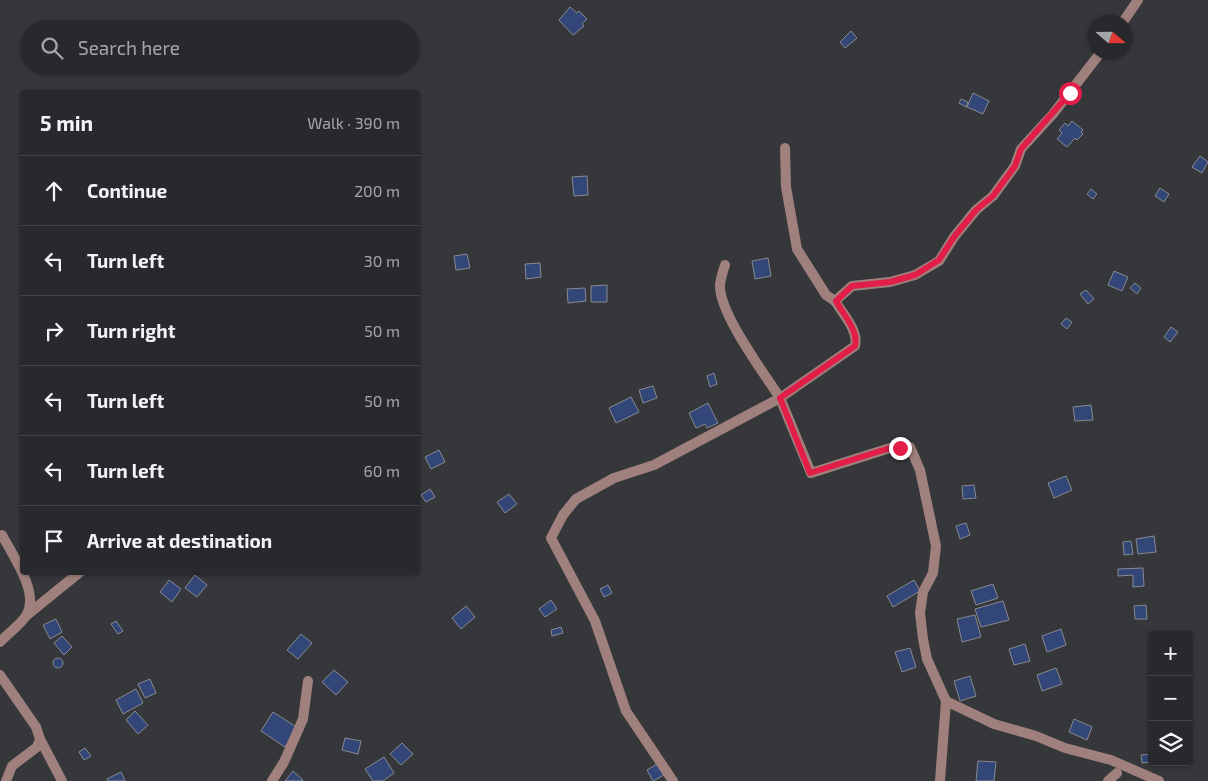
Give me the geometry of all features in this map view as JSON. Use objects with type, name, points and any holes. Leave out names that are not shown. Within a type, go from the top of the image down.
[{"type":"street","points":[[1128,15],[1138,0]]},
{"type":"street","points":[[836,301],[852,286],[890,282],[915,275],[939,260],[954,237],[976,210],[993,196],[1010,174],[1021,149],[1053,114],[1095,60]]},
{"type":"street","points":[[673,781],[626,712],[595,621],[551,538],[563,516],[576,499],[614,478],[654,465],[780,398],[855,346],[857,340],[854,331],[836,301],[826,295],[797,249],[786,187],[784,148]]},
{"type":"street","points":[[725,265],[720,285],[722,301],[729,319],[780,398],[810,473],[890,448],[910,447],[920,470],[936,546],[933,572],[922,592],[920,613],[927,660],[946,702],[940,781]]},
{"type":"street","points":[[2,535],[20,570]]},
{"type":"street","points":[[22,575],[30,590],[31,604],[26,616]]},
{"type":"street","points":[[0,642],[26,616],[76,575]]},
{"type":"street","points":[[0,675],[36,727],[40,739],[62,781]]},
{"type":"street","points":[[272,781],[284,762],[303,718],[308,681]]},
{"type":"street","points":[[946,702],[994,724],[1013,731],[1036,736],[1065,748],[1111,760],[1159,781]]},
{"type":"street","points":[[6,781],[12,766],[37,747],[40,739]]},
{"type":"street","points":[[1108,781],[1117,773]]},
{"type":"building","points":[[570,7],[577,13],[579,11],[587,19],[582,24],[584,26],[573,35],[559,20]]},
{"type":"building","points":[[851,31],[857,38],[845,48],[840,42]]},
{"type":"building","points":[[973,93],[989,101],[983,114],[967,107]]},
{"type":"building","points":[[961,99],[968,102],[966,107],[959,103]]},
{"type":"building","points":[[1072,121],[1083,130],[1081,132],[1083,134],[1077,140],[1075,138],[1067,147],[1057,139],[1062,133],[1059,130],[1065,123],[1068,126]]},
{"type":"building","points":[[1200,156],[1208,162],[1202,173],[1192,167]]},
{"type":"building","points":[[587,176],[588,195],[574,196],[572,177]]},
{"type":"building","points":[[1160,188],[1169,194],[1164,202],[1155,196]]},
{"type":"building","points":[[1091,189],[1097,194],[1093,199],[1087,194]]},
{"type":"building","points":[[467,254],[470,268],[456,270],[454,256]]},
{"type":"building","points":[[768,258],[771,276],[755,279],[752,261]]},
{"type":"building","points":[[540,263],[541,277],[526,279],[525,264]]},
{"type":"building","points":[[1114,271],[1128,277],[1122,291],[1108,285]]},
{"type":"building","points":[[1135,283],[1141,288],[1137,294],[1130,288]]},
{"type":"building","points":[[607,285],[607,302],[591,302],[591,286]]},
{"type":"building","points":[[585,288],[586,301],[568,303],[567,289]]},
{"type":"building","points":[[1086,290],[1094,299],[1088,304],[1080,294]]},
{"type":"building","points":[[1066,318],[1072,322],[1067,329],[1061,324]]},
{"type":"building","points":[[1171,327],[1178,332],[1170,342],[1164,337]]},
{"type":"building","points":[[714,373],[717,384],[710,387],[707,376]]},
{"type":"building","points":[[653,386],[657,398],[643,403],[639,390]]},
{"type":"building","points":[[631,397],[639,412],[616,423],[609,408]]},
{"type":"building","points":[[708,403],[718,423],[707,428],[705,424],[696,428],[689,413]]},
{"type":"building","points":[[1091,405],[1093,420],[1075,421],[1073,407]]},
{"type":"building","points":[[439,450],[445,462],[431,469],[425,457]]},
{"type":"building","points":[[1066,476],[1072,490],[1054,498],[1048,483]]},
{"type":"building","points":[[974,485],[976,498],[963,499],[962,486]]},
{"type":"building","points":[[430,489],[435,497],[426,502],[421,495]]},
{"type":"building","points":[[509,494],[517,504],[505,513],[497,502]]},
{"type":"building","points":[[966,523],[970,535],[960,539],[956,526]]},
{"type":"building","points":[[1154,536],[1156,552],[1138,554],[1136,539]]},
{"type":"building","points":[[1131,541],[1133,554],[1124,555],[1123,542]]},
{"type":"building","points":[[1143,568],[1144,586],[1133,587],[1133,575],[1118,576],[1118,569]]},
{"type":"building","points":[[195,575],[207,585],[197,597],[185,588]]},
{"type":"building","points":[[169,580],[181,589],[172,602],[160,592]]},
{"type":"building","points":[[914,580],[920,591],[893,607],[887,596]]},
{"type":"building","points":[[993,584],[998,598],[976,605],[971,591]]},
{"type":"building","points":[[608,585],[612,593],[604,597],[600,589]]},
{"type":"building","points":[[551,600],[557,609],[545,617],[539,609]]},
{"type":"building","points":[[1003,601],[1009,620],[981,627],[975,609]]},
{"type":"building","points":[[1146,605],[1147,619],[1135,619],[1134,606]]},
{"type":"building","points":[[466,606],[475,617],[461,629],[452,618]]},
{"type":"building","points":[[975,615],[981,637],[962,642],[957,619]]},
{"type":"building","points":[[56,619],[62,632],[50,639],[43,625]]},
{"type":"building","points":[[116,621],[123,631],[118,634],[111,624]]},
{"type":"building","points":[[561,627],[563,633],[552,636],[551,630]]},
{"type":"building","points":[[1061,629],[1066,645],[1047,652],[1042,636]]},
{"type":"building","points":[[301,634],[312,643],[298,659],[287,650]]},
{"type":"building","points":[[62,636],[72,647],[64,655],[54,643]]},
{"type":"building","points":[[1025,644],[1030,661],[1014,665],[1009,649]]},
{"type":"building","points":[[910,648],[916,667],[902,672],[895,652]]},
{"type":"building","points":[[56,658],[60,658],[63,663],[62,667],[56,668],[53,665],[53,661]]},
{"type":"building","points":[[1056,668],[1062,684],[1042,691],[1037,675]]},
{"type":"building","points":[[334,670],[348,682],[336,695],[322,682]]},
{"type":"building","points":[[970,676],[976,696],[960,701],[954,681]]},
{"type":"building","points":[[150,679],[156,693],[145,698],[138,684]]},
{"type":"building","points":[[136,689],[143,703],[123,714],[116,700]]},
{"type":"building","points":[[135,711],[148,725],[138,734],[126,720]]},
{"type":"building","points":[[273,712],[298,728],[285,747],[261,731]]},
{"type":"building","points":[[1074,719],[1092,727],[1087,740],[1069,732]]},
{"type":"building","points":[[345,738],[361,741],[358,754],[342,750]]},
{"type":"building","points":[[402,743],[413,754],[401,765],[390,754]]},
{"type":"building","points":[[85,748],[91,756],[84,760],[79,752]]},
{"type":"building","points":[[1148,754],[1148,762],[1142,763],[1141,755]]},
{"type":"building","points":[[384,757],[394,773],[383,781],[373,781],[365,769]]},
{"type":"building","points":[[978,761],[996,762],[994,781],[976,781]]},
{"type":"building","points":[[659,763],[666,774],[653,781],[647,770]]},
{"type":"building","points":[[293,771],[303,780],[302,781],[285,781]]},
{"type":"building","points":[[121,772],[125,781],[108,781],[107,779]]},
{"type":"route","points":[[900,448],[890,448],[810,473],[780,398],[855,346],[857,340],[854,331],[836,301],[852,286],[890,282],[915,275],[939,260],[954,237],[976,210],[993,196],[1015,166],[1021,149],[1070,93]]}]
